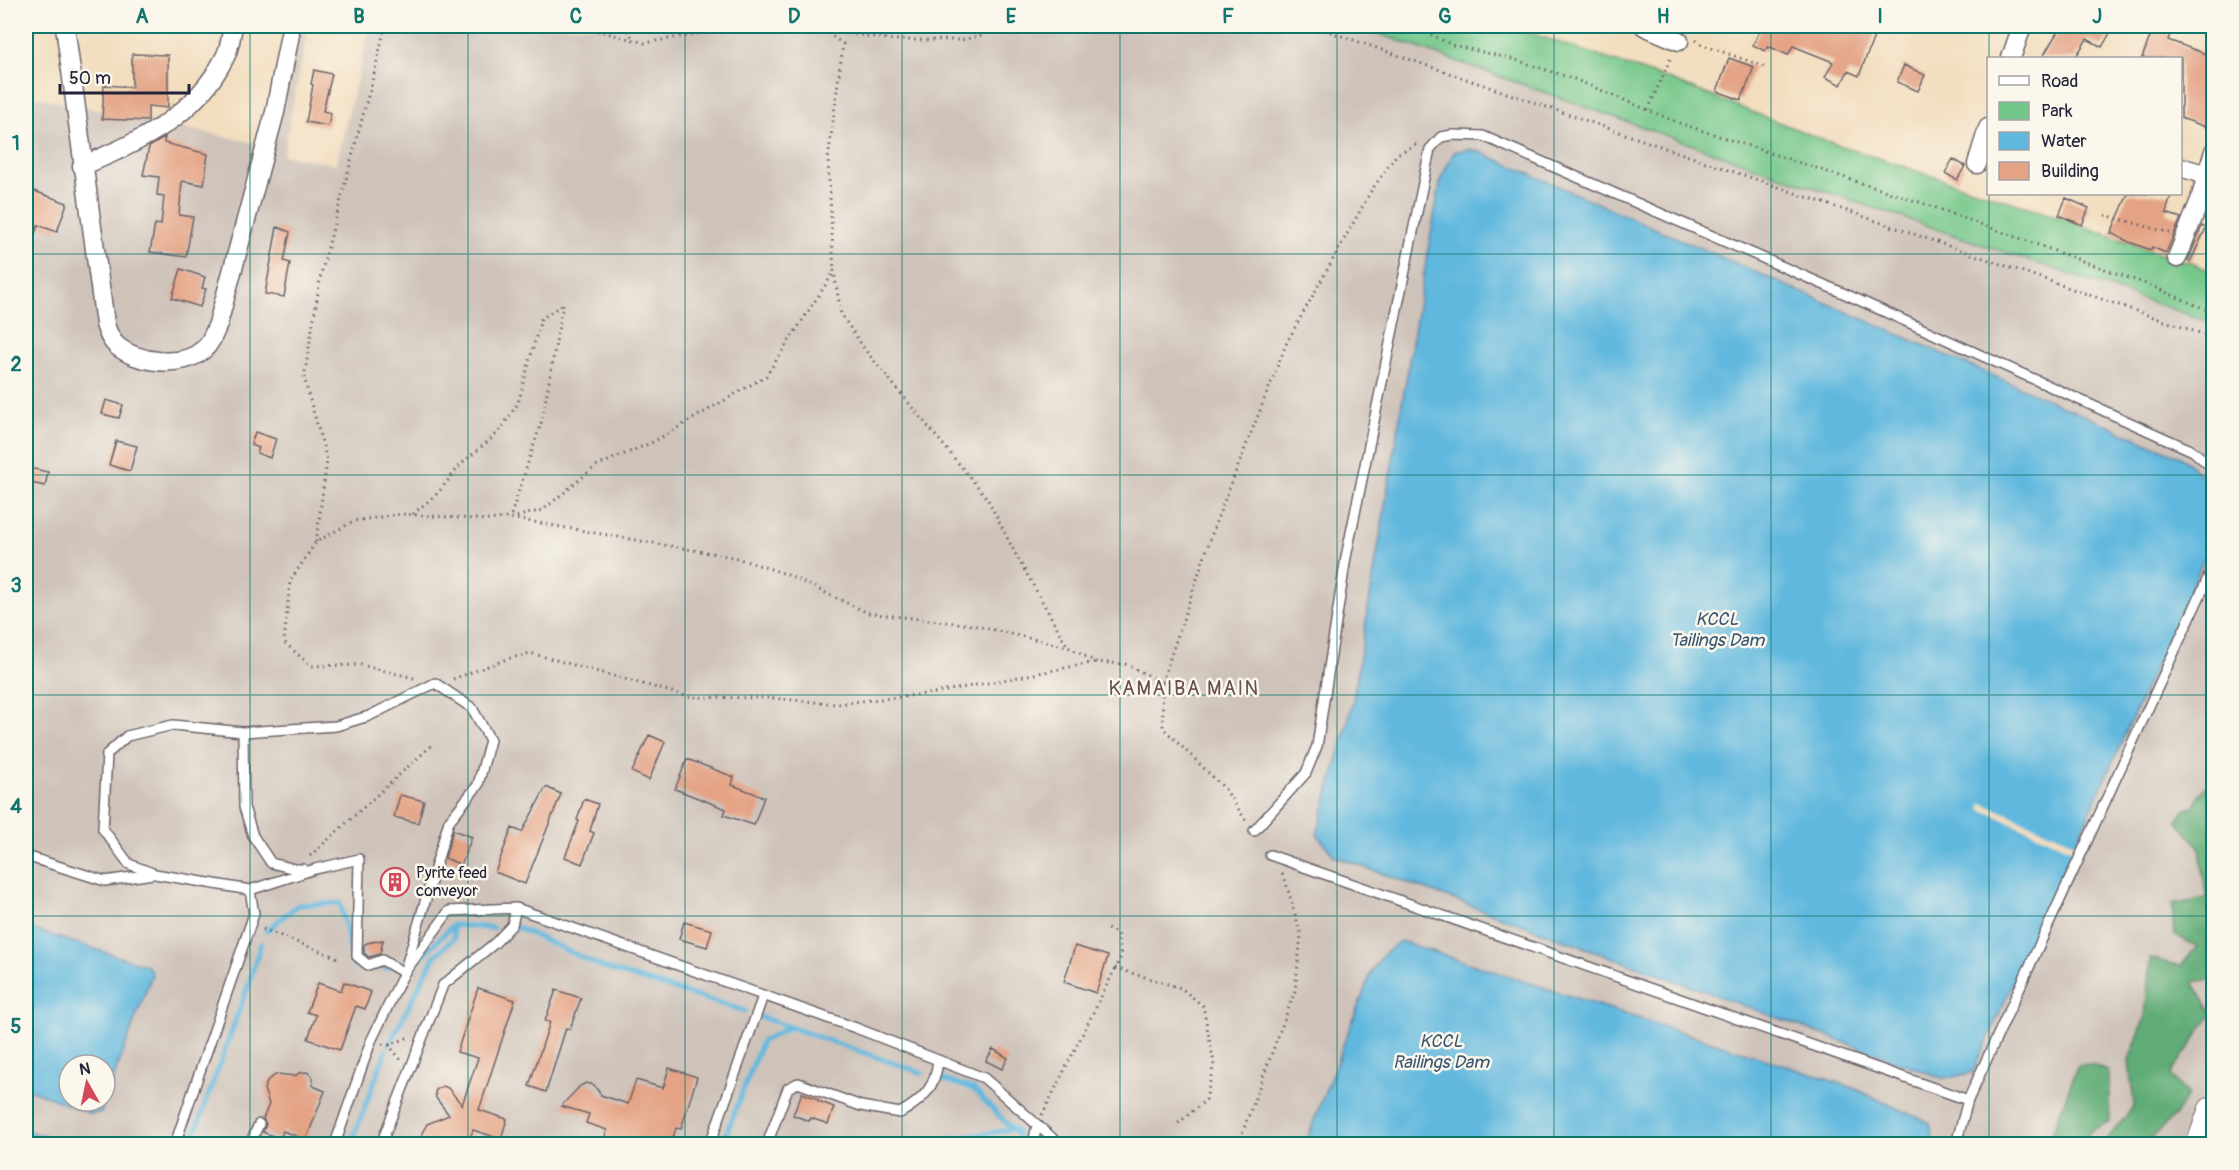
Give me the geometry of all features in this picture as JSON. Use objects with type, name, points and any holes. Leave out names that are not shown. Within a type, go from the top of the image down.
[{"type":"highway","points":[[2203,1144],[2214,1112]]},
{"type":"street","points":[[64,26],[105,324],[115,344],[144,359],[178,360],[203,350],[211,340],[218,324],[275,112],[290,34]]},
{"type":"street","points":[[82,166],[134,144],[177,117],[206,87],[226,55],[233,26]]},
{"type":"street","points":[[1644,26],[1681,36]]},
{"type":"street","points":[[2011,57],[2022,26]]},
{"type":"street","points":[[1977,164],[1987,134]]},
{"type":"street","points":[[2177,258],[2186,239],[2214,151]]},
{"type":"street","points":[[2182,167],[2207,175]]},
{"type":"lane","points":[[1254,831],[1306,773],[1317,746],[1346,557],[1430,149],[1441,137],[1483,136],[1852,297],[2193,452],[2214,470]]},
{"type":"lane","points":[[1956,1144],[1968,1100],[2214,565]]},
{"type":"lane","points":[[335,1144],[371,1041],[404,973],[449,821],[478,785],[490,740],[472,708],[435,684],[369,716],[336,726],[243,732],[173,725],[127,736],[106,754],[102,829],[129,864],[155,874],[250,890],[315,869],[359,860],[357,956],[368,965],[382,960],[404,973]]},
{"type":"lane","points":[[243,732],[244,807],[253,836],[271,863],[296,869],[315,869]]},
{"type":"lane","points":[[1270,855],[1968,1100]]},
{"type":"lane","points":[[26,856],[105,881],[155,874]]},
{"type":"lane","points":[[175,1144],[254,914],[250,890]]},
{"type":"lane","points":[[404,973],[449,911],[516,908],[764,996],[984,1078],[1059,1144]]},
{"type":"lane","points":[[381,1144],[443,985],[495,943],[512,925],[516,908]]},
{"type":"lane","points":[[710,1144],[764,996]]},
{"type":"lane","points":[[767,1144],[788,1088],[798,1083],[861,1106],[900,1113],[918,1103],[930,1088],[937,1077],[938,1060]]},
{"type":"lane","points":[[250,1144],[259,1124]]},
{"type":"lane","points":[[1033,1144],[1037,1125]]},
{"type":"path","points":[[385,26],[321,274],[304,378],[327,460],[316,542],[290,581],[284,642],[311,666],[361,665],[435,684],[530,652],[690,697],[771,698],[836,704],[935,693],[1096,662],[1125,664],[1162,682]]},
{"type":"path","points":[[580,26],[645,43],[720,30],[764,26]]},
{"type":"path","points":[[623,26],[634,40]]},
{"type":"path","points":[[818,26],[843,44],[828,160],[834,272],[841,314],[866,351],[987,498],[1068,647]]},
{"type":"path","points":[[823,29],[894,40],[961,40],[984,35],[996,26]]},
{"type":"path","points":[[1313,26],[2214,338]]},
{"type":"path","points":[[1414,26],[1452,45],[1516,60],[1574,78],[1679,123],[1936,208],[2149,285],[2214,313]]},
{"type":"path","points":[[1648,110],[1681,36],[1766,67]]},
{"type":"path","points":[[1254,831],[1225,789],[1163,728],[1162,682],[1216,522],[1287,342],[1371,190],[1397,154],[1414,145],[1430,149]]},
{"type":"path","points":[[2105,215],[2164,230],[2186,239]]},
{"type":"path","points":[[316,542],[354,521],[402,514],[488,520],[510,518],[543,510],[596,466],[653,442],[766,376],[834,272]]},
{"type":"path","points":[[412,515],[438,494],[461,464],[500,432],[518,403],[541,319],[564,304],[542,420],[510,518]]},
{"type":"path","points":[[510,518],[733,557],[786,574],[868,613],[972,625],[1068,647],[1096,662]]},
{"type":"path","points":[[296,869],[432,745]]},
{"type":"path","points":[[1238,1144],[1295,991],[1301,935],[1285,879],[1270,855]]},
{"type":"path","points":[[250,923],[338,958]]},
{"type":"path","points":[[1037,1125],[1121,957],[1117,933],[1107,929]]},
{"type":"path","points":[[1115,968],[1181,988],[1203,1006],[1214,1063],[1206,1100],[1176,1125]]},
{"type":"path","points":[[371,1041],[389,1045],[424,1031]]},
{"type":"path","points":[[389,1045],[409,1070]]},
{"type":"shaded area","points":[[289,26],[308,26],[283,155],[336,164],[370,26],[1357,26],[1789,179],[2213,323],[2214,1082],[2191,1144],[26,1144],[26,95],[255,143],[264,150]]},
{"type":"green space","points":[[1357,26],[1509,26],[1668,79],[1829,142],[2058,217],[2213,272],[2213,323],[1789,179]]},
{"type":"green space","points":[[2205,787],[2214,787],[2213,979],[2193,982],[2212,1014],[2170,1075],[2188,1095],[2175,1115],[2146,1144],[2103,1144],[2134,1106],[2129,1060],[2145,1017],[2150,958],[2181,966],[2197,946],[2174,935],[2172,905],[2206,898],[2200,848],[2177,821],[2185,809],[2193,807]]},
{"type":"green space","points":[[2091,1064],[2108,1071],[2110,1121],[2090,1131],[2084,1144],[2048,1144],[2078,1065]]},
{"type":"water","name":"KCCL Tailings Dam","points":[[1469,149],[2182,458],[2213,485],[2213,539],[1973,1072],[1945,1079],[1334,856],[1317,834],[1352,706],[1441,178],[1454,152]]},
{"type":"water","points":[[26,927],[148,966],[152,974],[117,1069],[117,1053],[57,1053],[57,1100],[26,1088]]},
{"type":"water","name":"KCCL Railings Dam","points":[[1400,941],[1851,1087],[1930,1123],[1934,1144],[1305,1144],[1373,968],[1387,951]]},
{"type":"water","points":[[26,1130],[67,1144],[26,1144]]},
{"type":"pier","points":[[1982,803],[2076,844],[2073,850],[1980,809]]},
{"type":"building","points":[[1762,26],[1878,26],[1859,76],[1848,71],[1841,85],[1825,77],[1833,62],[1793,46],[1788,55],[1768,46],[1765,51],[1753,45]]},
{"type":"building","points":[[2061,26],[2114,26],[2102,47],[2087,39],[2076,57],[2043,57]]},
{"type":"building","points":[[2154,26],[2173,26],[2168,40],[2214,57],[2214,86],[2208,111],[2211,112],[2206,127],[2182,118],[2182,57],[2142,57]]},
{"type":"building","points":[[132,54],[168,55],[168,108],[148,106],[148,121],[102,119],[104,85],[132,87]]},
{"type":"building","points":[[1729,58],[1754,67],[1741,100],[1717,91]]},
{"type":"building","points":[[1904,65],[1925,75],[1918,91],[1897,82]]},
{"type":"building","points":[[314,70],[332,74],[323,111],[331,113],[328,126],[306,122]]},
{"type":"building","points":[[165,137],[164,143],[208,154],[204,185],[182,181],[179,215],[193,217],[186,257],[150,252],[155,224],[161,225],[164,196],[157,195],[159,177],[143,175],[149,147]]},
{"type":"building","points":[[1953,159],[1965,166],[1957,180],[1945,173]]},
{"type":"building","points":[[26,188],[67,203],[57,232],[38,225],[28,254],[26,254]]},
{"type":"building","points":[[2128,195],[2171,195],[2166,213],[2181,218],[2166,253],[2129,242],[2111,233]]},
{"type":"building","points":[[2066,198],[2089,208],[2082,225],[2059,215]]},
{"type":"building","points":[[2202,226],[2206,228],[2190,262],[2188,261]]},
{"type":"building","points":[[277,227],[290,232],[284,261],[290,263],[284,297],[265,294]]},
{"type":"building","points":[[181,269],[205,277],[202,288],[206,289],[200,307],[172,298]]},
{"type":"building","points":[[106,400],[123,405],[119,418],[102,414]]},
{"type":"building","points":[[255,432],[276,439],[270,458],[257,453],[259,448],[251,445]]},
{"type":"building","points":[[116,441],[137,446],[130,471],[109,465]]},
{"type":"building","points":[[29,468],[48,472],[45,486],[26,482]]},
{"type":"building","points":[[649,735],[665,742],[649,780],[632,772]]},
{"type":"building","points":[[687,759],[734,777],[732,785],[764,797],[754,825],[724,815],[726,809],[675,789]]},
{"type":"building","points":[[546,787],[561,794],[525,884],[495,872],[512,828],[522,832]]},
{"type":"building","points":[[400,795],[424,801],[418,823],[394,817]]},
{"type":"building","points":[[584,799],[598,804],[590,831],[594,833],[582,864],[565,857],[579,821],[577,820]]},
{"type":"building","points":[[453,830],[472,837],[461,865],[445,858]]},
{"type":"building","points":[[684,922],[712,930],[707,947],[679,939]]},
{"type":"building","points":[[383,940],[380,954],[369,957],[364,953],[364,945]]},
{"type":"building","points":[[1075,946],[1108,956],[1096,993],[1064,982]]},
{"type":"building","points":[[344,982],[371,992],[365,1009],[356,1006],[340,1050],[308,1039],[316,1015],[307,1012],[318,983],[341,991]]},
{"type":"building","points":[[478,988],[515,1000],[479,1110],[507,1119],[501,1139],[473,1130],[468,1144],[422,1144],[422,1133],[427,1124],[449,1115],[436,1098],[437,1089],[443,1086],[448,1088],[462,1105],[478,1058],[457,1052]]},
{"type":"building","points":[[556,990],[581,998],[570,1029],[566,1028],[546,1092],[529,1086],[550,1022],[545,1021]]},
{"type":"building","points":[[993,1049],[1008,1058],[1002,1069],[986,1061]]},
{"type":"building","points":[[669,1068],[697,1077],[681,1129],[676,1128],[671,1144],[603,1144],[607,1130],[586,1123],[589,1114],[561,1106],[580,1086],[586,1083],[594,1085],[601,1095],[628,1104],[636,1080],[663,1088]]},
{"type":"building","points":[[307,1072],[312,1076],[313,1086],[325,1091],[306,1140],[283,1131],[280,1139],[263,1132],[266,1124],[263,1119],[269,1104],[264,1089],[268,1080],[277,1074],[295,1076]]},
{"type":"building","points":[[802,1093],[834,1107],[828,1124],[811,1118],[809,1121],[793,1115]]},
{"type":"waterway","points":[[266,931],[298,905],[340,903],[354,966],[388,968]]},
{"type":"waterway","points":[[419,959],[453,925],[493,928]]},
{"type":"waterway","points":[[389,1045],[434,957],[454,938],[453,925]]},
{"type":"waterway","points":[[512,925],[607,969],[745,1011]]},
{"type":"waterway","points":[[191,1144],[248,986],[261,943]]},
{"type":"waterway","points":[[755,1015],[922,1073]]},
{"type":"waterway","points":[[725,1137],[762,1041],[790,1027]]},
{"type":"waterway","points":[[351,1144],[386,1051]]},
{"type":"waterway","points":[[937,1078],[973,1089],[1018,1135]]},
{"type":"waterway","points":[[920,1144],[1014,1129]]},
{"type":"place","name":"Pyrite feed conveyor","points":[[395,882]]},
{"type":"district","name":"KAMAIBA MAIN","points":[[1184,688]]}]
